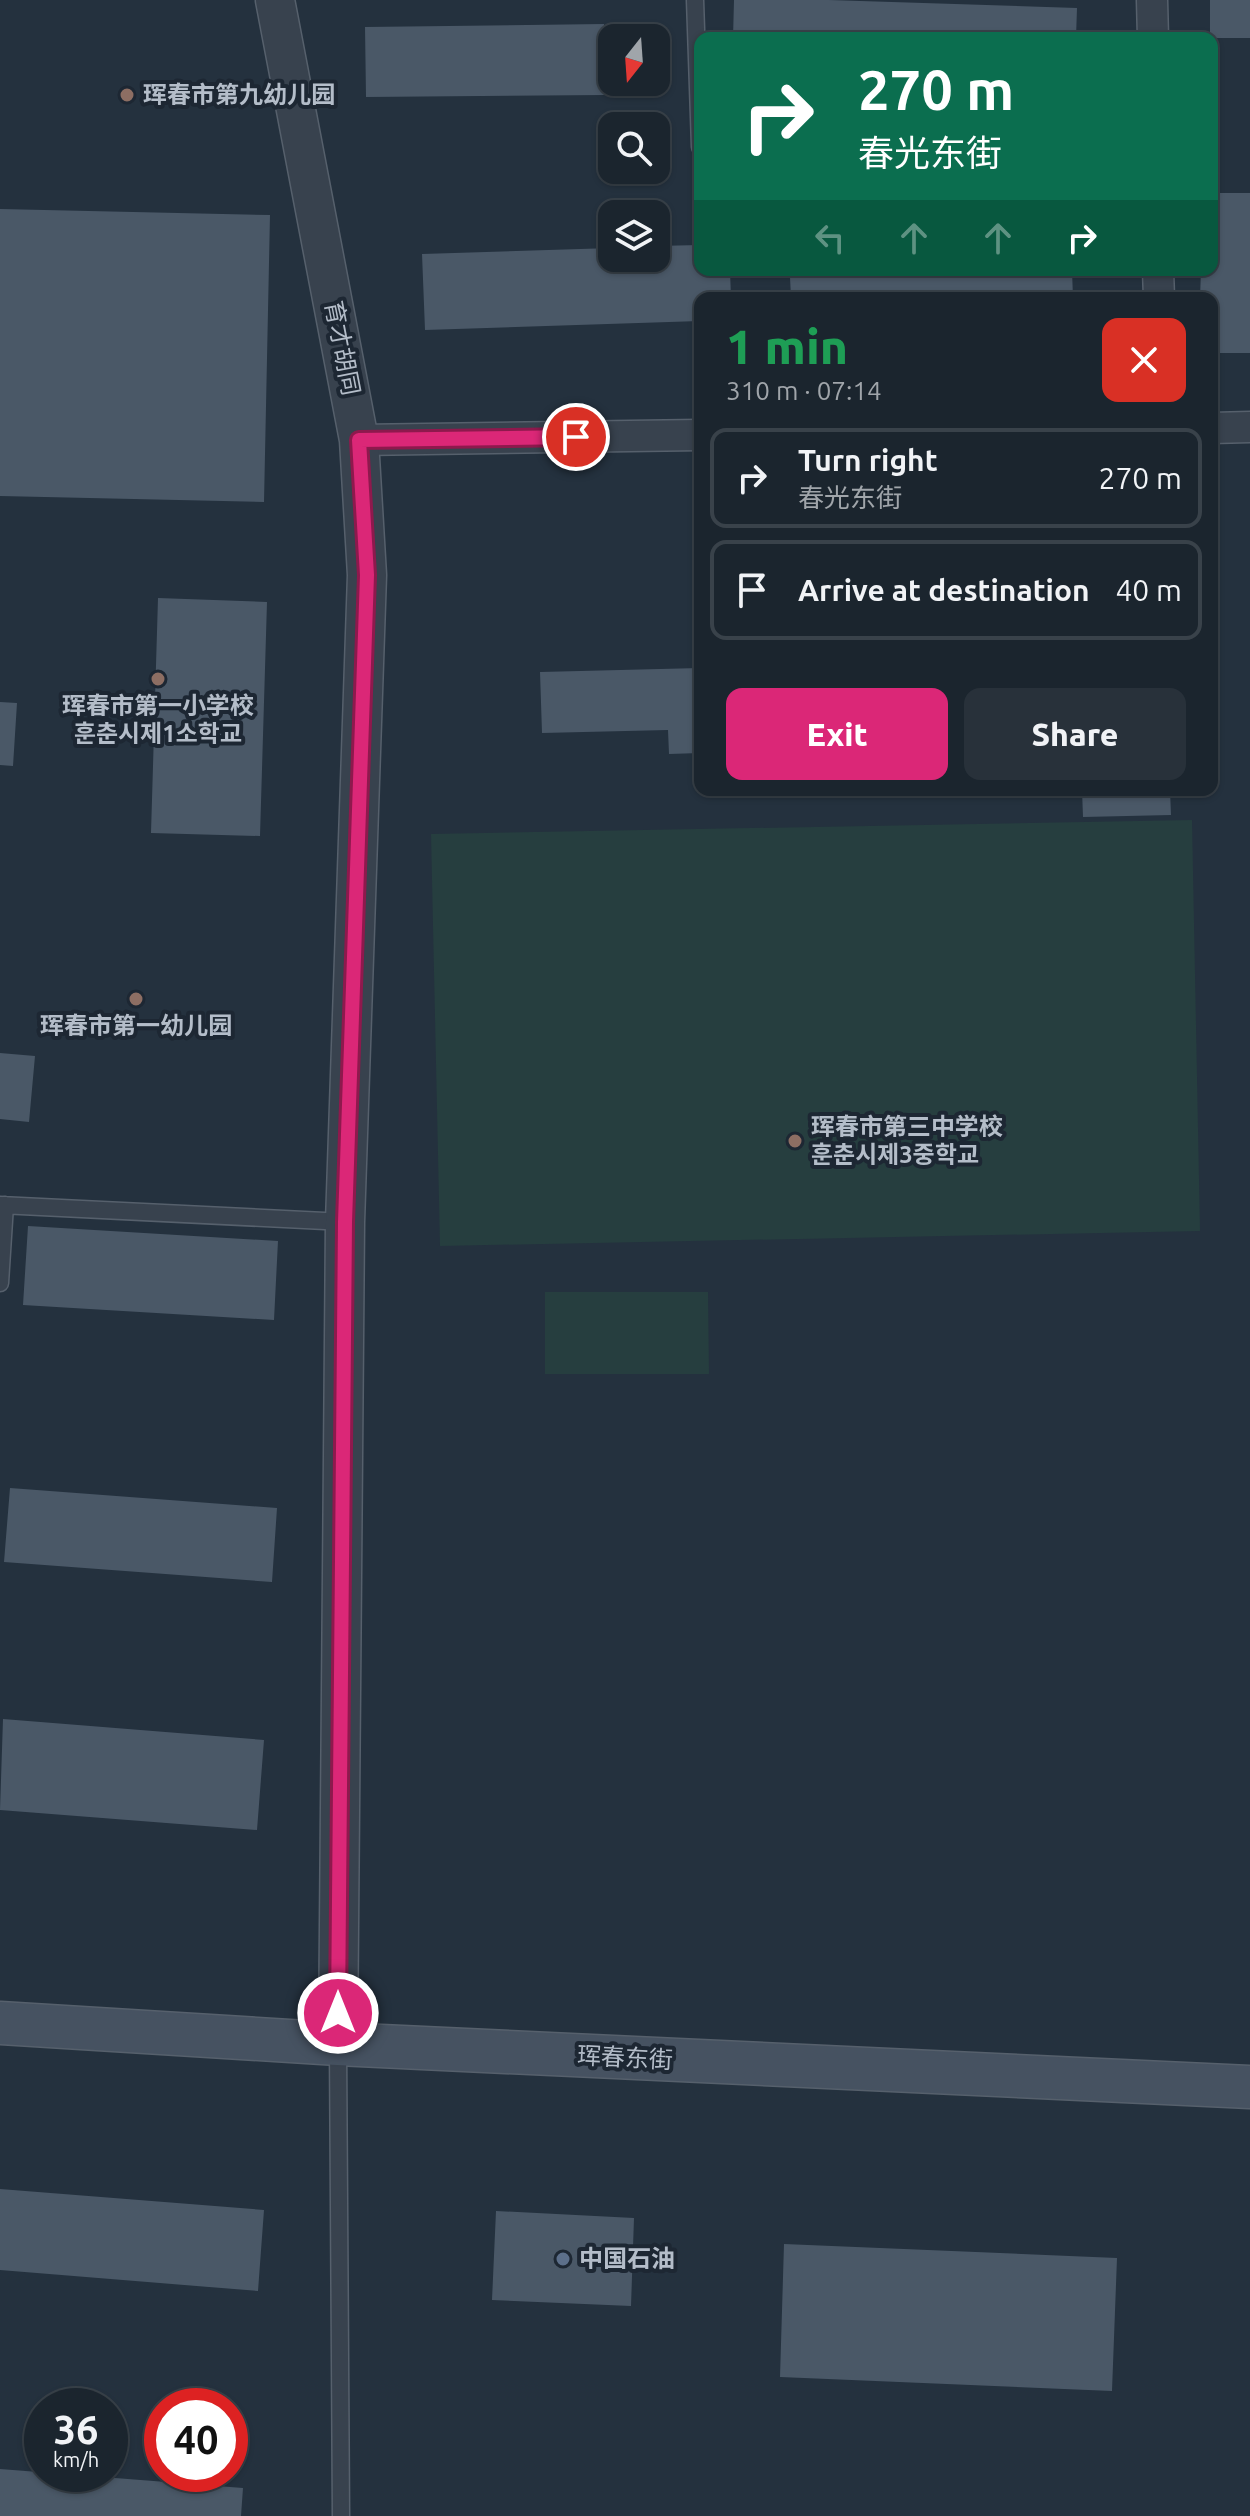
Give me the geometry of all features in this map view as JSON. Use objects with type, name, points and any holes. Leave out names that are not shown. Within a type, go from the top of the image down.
[{"type":"main road","name":"珲春东街","points":[[0,2023],[338,2044],[1250,2087]]},
{"type":"street","name":"育才胡同","points":[[275,0],[359,440],[367,575],[345,1222],[338,2044]]},
{"type":"street","points":[[1152,0],[1153,32]]},
{"type":"street","points":[[1218,428],[1250,427]]},
{"type":"street","points":[[359,440],[694,435]]},
{"type":"lane","points":[[695,0],[696,32]]},
{"type":"lane","points":[[0,1283],[2,1205],[345,1222]]},
{"type":"lane","points":[[338,2044],[341,2516]]},
{"type":"green space","points":[[1192,820],[1200,1231],[440,1246],[431,834]]},
{"type":"green space","points":[[545,1292],[708,1292],[709,1374],[545,1374]]},
{"type":"building","points":[[734,0],[1077,8],[1076,32],[733,32]]},
{"type":"building","points":[[1210,0],[1250,0],[1250,38],[1218,38],[1218,32],[1210,32]]},
{"type":"building","points":[[598,24],[598,95],[366,97],[365,27]]},
{"type":"building","points":[[1218,193],[1250,193],[1250,353],[1218,353],[1218,292],[1200,292],[1201,276],[1218,276]]},
{"type":"building","points":[[0,209],[270,215],[264,502],[0,496]]},
{"type":"building","points":[[694,245],[694,276],[730,276],[731,292],[694,292],[694,321],[425,330],[422,254],[598,248],[598,272],[670,272],[670,246]]},
{"type":"building","points":[[1072,276],[1073,292],[791,292],[790,277]]},
{"type":"building","points":[[158,598],[267,602],[260,836],[151,833]]},
{"type":"building","points":[[694,668],[694,753],[669,754],[668,730],[542,733],[540,672]]},
{"type":"building","points":[[0,702],[17,703],[13,766],[0,765]]},
{"type":"building","points":[[1082,796],[1170,796],[1171,815],[1083,817]]},
{"type":"building","points":[[0,1053],[35,1056],[29,1122],[0,1119]]},
{"type":"building","points":[[28,1226],[278,1241],[274,1320],[23,1305]]},
{"type":"building","points":[[10,1488],[277,1508],[272,1582],[4,1562]]},
{"type":"building","points":[[3,1719],[264,1740],[257,1830],[0,1810]]},
{"type":"building","points":[[0,2189],[264,2210],[258,2291],[0,2270]]},
{"type":"building","name":"中国石油","points":[[496,2211],[634,2218],[631,2306],[492,2300]]},
{"type":"building","points":[[784,2244],[1117,2258],[1112,2391],[780,2377]]},
{"type":"building","points":[[0,2469],[24,2471],[24,2492],[128,2492],[128,2479],[144,2480],[144,2492],[243,2492],[241,2516],[0,2516]]},
{"type":"place","name":"珲春市第九幼儿园","points":[[127,95]]},
{"type":"place","name":"珲春市第一小学校 훈춘시제1소학교","points":[[158,679]]},
{"type":"place","name":"珲春市第一幼儿园","points":[[136,999]]},
{"type":"place","name":"珲春市第三中学校 훈춘시제3중학교","points":[[795,1141]]},
{"type":"place","name":"中国石油","points":[[563,2259]]},
{"type":"route","points":[[338,2013],[345,1222],[367,575],[359,440],[576,437]]}]
